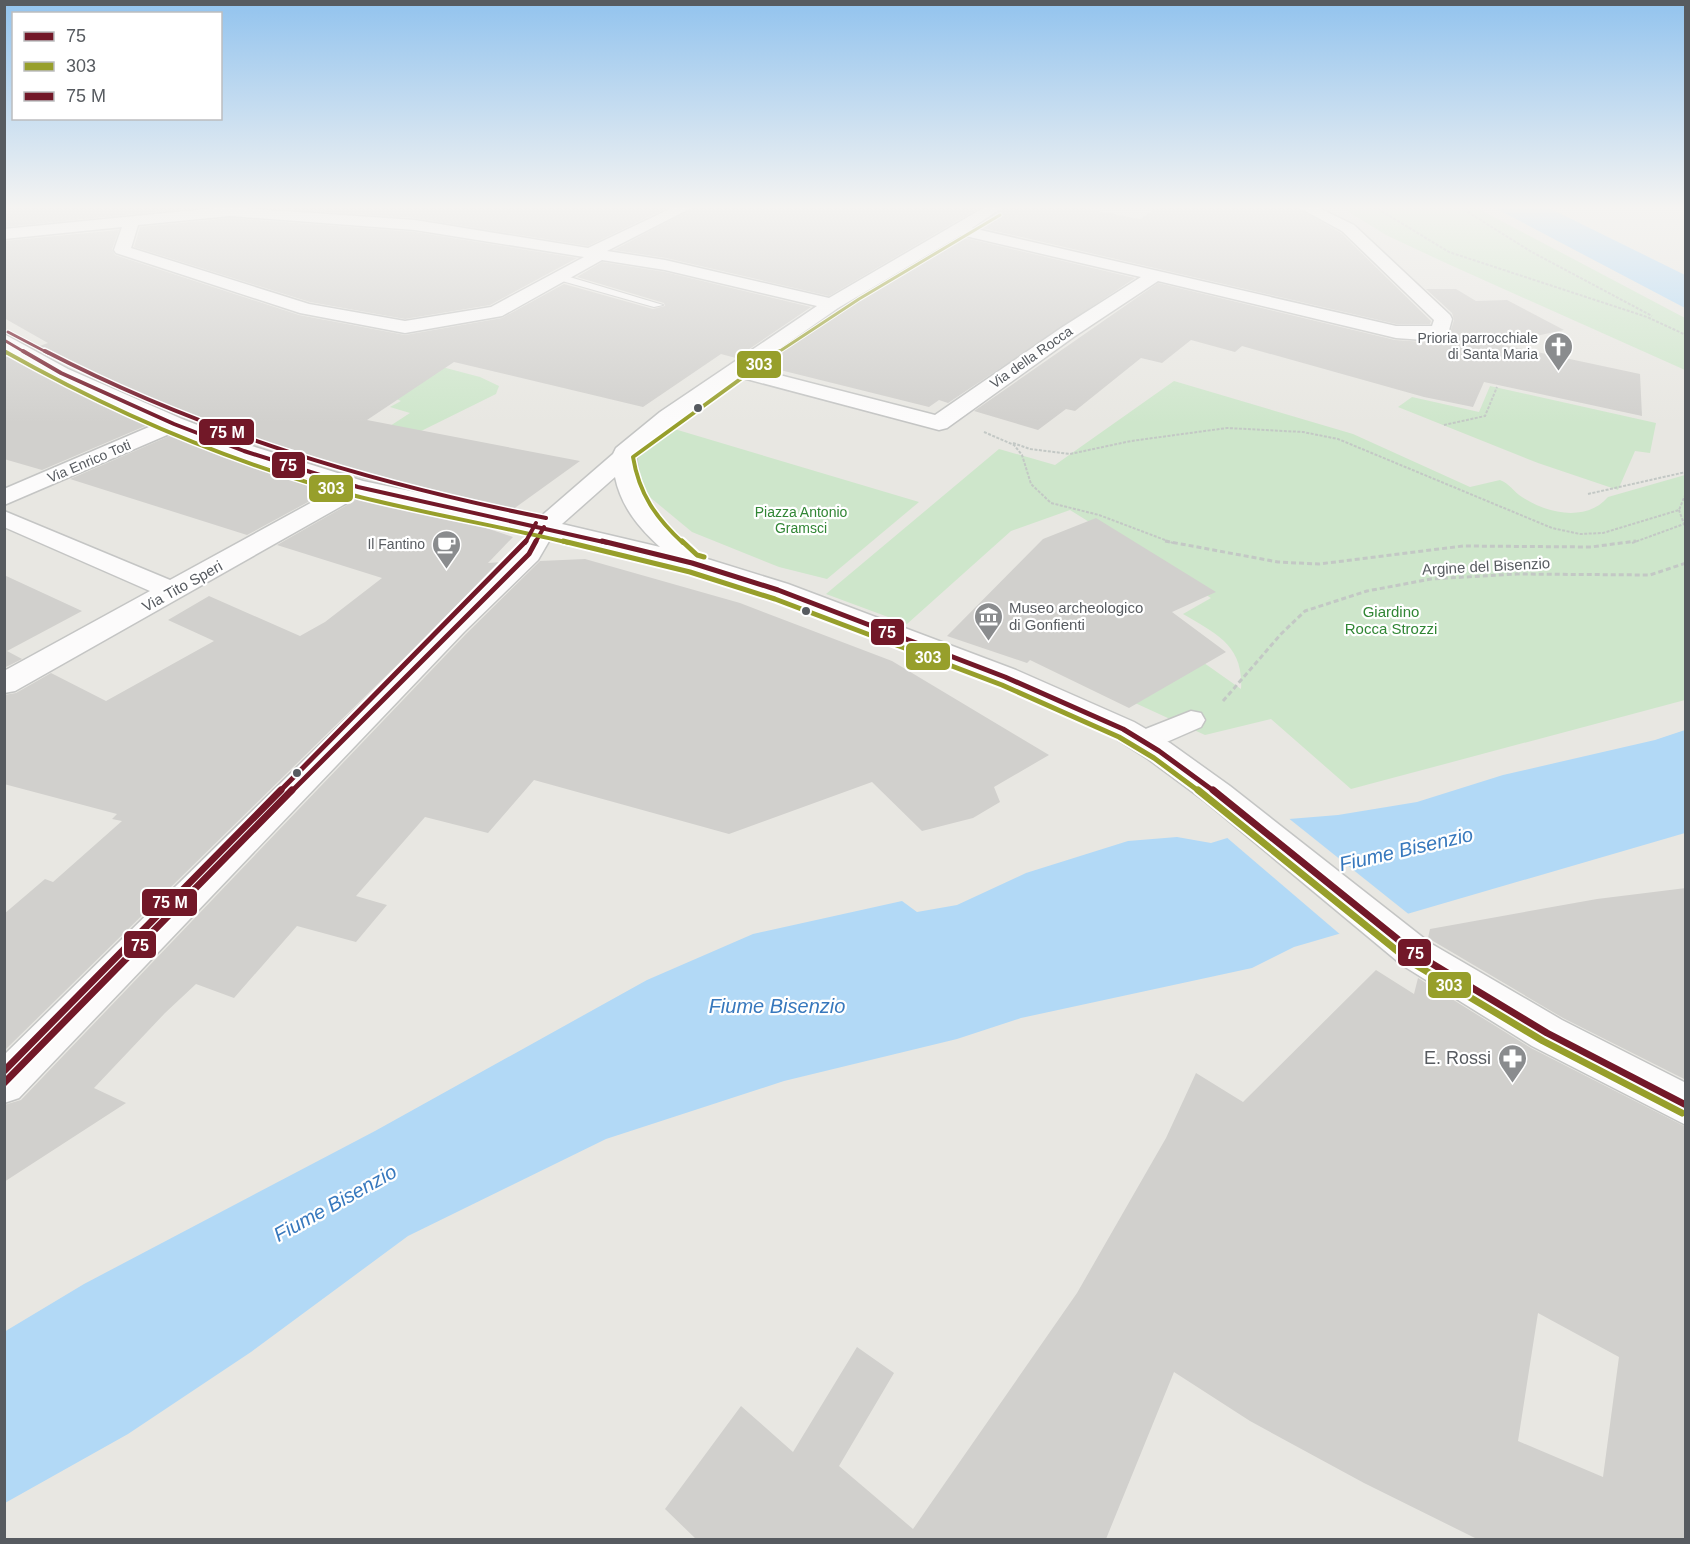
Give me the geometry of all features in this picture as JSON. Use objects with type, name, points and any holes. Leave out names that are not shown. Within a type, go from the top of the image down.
[{"type":"street","points":[[213,279],[306,309],[405,327],[496,312],[555,279]]},
{"type":"street","points":[[722,279],[832,304]]},
{"type":"street","points":[[4,1084],[454,626],[529,554],[544,527],[624,453],[668,417],[832,304],[874,279]]},
{"type":"street","name":"Via della Rocca","points":[[943,421],[1068,332],[1150,279]]},
{"type":"street","points":[[1173,279],[1396,333],[1412,335],[1436,333],[1444,327],[1443,319],[1404,279]]},
{"type":"street","points":[[4,340],[61,373],[174,424],[244,452],[358,487],[544,527],[692,563],[800,597],[1005,676],[1123,729],[1218,794],[1416,954],[1547,1033],[1686,1104]]},
{"type":"street","points":[[734,370],[943,421]]},
{"type":"street","name":"Via Enrico Toti","points":[[4,498],[174,424]]},
{"type":"street","points":[[624,453],[627,487],[638,510],[692,563]]},
{"type":"street","name":"Via Tito Speri","points":[[4,684],[358,487]]},
{"type":"street","points":[[4,518],[172,591]]},
{"type":"street","points":[[1143,741],[1191,720]]},
{"type":"lane","points":[[566,279],[658,305]]},
{"type":"path","points":[[1528,279],[1669,325]]},
{"type":"path","points":[[1583,279],[1686,335]]},
{"type":"path","points":[[1444,425],[1485,416],[1497,387]]},
{"type":"path","points":[[943,421],[1030,449],[1070,454],[1204,429],[1256,428],[1303,432],[1338,439],[1552,528],[1580,534],[1603,533],[1679,510]]},
{"type":"path","points":[[1004,440],[1022,455],[1031,484],[1051,503],[1099,515],[1164,540],[1278,562],[1338,562],[1463,546],[1530,544],[1561,547],[1628,544],[1684,524],[1679,510],[1686,493]]},
{"type":"path","points":[[1588,494],[1601,493],[1686,472]]},
{"type":"path","name":"Argine del Bisenzio","points":[[1191,720],[1217,707],[1258,663],[1281,634],[1305,611],[1367,591],[1431,579],[1517,574],[1650,575],[1686,563]]},
{"type":"green space","points":[[1482,279],[1611,279],[1685,318],[1685,370]]},
{"type":"green space","points":[[442,367],[480,377],[499,386],[496,394],[411,436],[390,426],[410,413],[390,407],[401,401],[390,396]]},
{"type":"green space","name":"Giardino Rocca Strozzi","points":[[1174,381],[1353,434],[1470,487],[1500,480],[1532,503],[1555,511],[1567,513],[1589,510],[1608,497],[1685,475],[1685,700],[1351,789],[1271,719],[1205,735],[1122,697],[1197,658],[1241,689],[1238,661],[1225,642],[1216,634],[1183,614],[1211,598],[1070,510],[1011,531],[907,624],[826,594],[999,449],[1055,465]]},
{"type":"green space","points":[[1490,386],[1656,423],[1650,453],[1635,451],[1618,490],[1538,463],[1398,407],[1412,397],[1479,412]]},
{"type":"green space","name":"Piazza Antonio Gramsci","points":[[671,428],[919,502],[827,579],[779,567],[692,532],[640,489],[636,456]]},
{"type":"water","points":[[1630,279],[1685,279],[1685,308]]},
{"type":"water","name":"Fiume Bisenzio","points":[[1685,730],[1685,833],[1294,947],[1252,968],[1021,1018],[957,1039],[784,1081],[606,1139],[408,1236],[251,1352],[128,1434],[5,1503],[4,1332],[84,1284],[375,1131],[647,980],[753,934],[902,901],[917,912],[957,905],[1026,873],[1128,841],[1177,837],[1211,843],[1289,819],[1338,815],[1417,802],[1503,775],[1655,740]]},
{"type":"pier","points":[[1287,817],[1411,916],[1342,936],[1225,836]]},
{"type":"building","points":[[4,279],[189,279],[299,315],[405,335],[502,318],[564,284],[653,309],[665,306],[664,303],[584,279],[694,279],[811,307],[736,358],[721,354],[643,407],[454,362],[367,420],[580,461],[512,510],[364,479],[253,444],[183,417],[69,367],[34,348],[48,343],[4,318]]},
{"type":"building","points":[[237,279],[538,279],[490,305],[405,319],[310,302]]},
{"type":"building","points":[[756,279],[858,279],[829,296]]},
{"type":"building","points":[[891,279],[1133,279],[948,403],[939,400],[929,407],[760,365],[839,310]]},
{"type":"building","points":[[1202,279],[1388,279],[1431,321],[1430,324],[1396,324]]},
{"type":"building","points":[[1158,283],[1395,340],[1424,342],[1449,336],[1454,320],[1452,313],[1426,289],[1456,289],[1476,301],[1507,300],[1564,330],[1499,344],[1640,374],[1642,416],[1484,382],[1473,407],[1424,397],[1242,346],[1235,352],[1191,340],[1162,363],[1141,358],[1075,411],[1066,409],[1038,430],[974,411]]},
{"type":"building","points":[[12,355],[53,379],[150,424],[42,470],[4,459],[4,358]]},
{"type":"building","points":[[174,434],[235,458],[332,489],[247,535],[70,479]]},
{"type":"building","points":[[361,497],[491,525],[486,528],[513,537],[488,563],[502,562],[4,1051],[4,914],[45,879],[53,882],[122,821],[112,819],[117,814],[4,784],[4,695],[16,693],[51,673],[106,701],[214,641],[168,620],[209,596],[300,636],[325,622],[382,578],[277,545]]},
{"type":"building","points":[[1096,518],[1216,592],[1172,612],[1226,652],[1129,708],[1030,660],[1027,663],[947,636],[1043,539]]},
{"type":"building","points":[[585,559],[740,603],[892,661],[1049,755],[994,787],[1000,802],[973,818],[922,831],[872,782],[729,834],[534,780],[488,833],[425,817],[356,896],[387,905],[356,942],[297,926],[234,998],[196,984],[165,1013],[94,1088],[126,1103],[4,1182],[4,1105],[21,1100],[466,634],[540,561]]},
{"type":"building","points":[[4,575],[82,611],[7,651],[22,659],[4,668]]},
{"type":"building","points":[[1686,888],[1686,1080],[1563,1018],[1428,938],[1430,929],[1597,899]]},
{"type":"building","points":[[1376,970],[1414,994],[1418,978],[1531,1048],[1686,1127],[1686,1539],[1477,1539],[1364,1483],[1250,1421],[1174,1372],[1106,1539],[696,1539],[665,1509],[741,1406],[793,1452],[857,1347],[894,1373],[839,1466],[913,1529],[1077,1293],[1166,1138],[1196,1073],[1243,1102]],"holes":[[[1538,1313],[1619,1357],[1603,1477],[1518,1441]]]},
{"type":"transit line","name":"303","points":[[704,557],[697,555],[673,533],[646,501],[640,488],[633,457],[767,359],[892,279]]},
{"type":"transit line","points":[[8,332],[139,396],[204,424],[269,448],[403,487],[546,518]]},
{"type":"transit line","name":"75","points":[[4,340],[61,373],[174,424],[244,451],[358,487],[544,527],[692,563],[778,590],[1005,677],[1123,729],[1159,751],[1218,794],[1416,954],[1547,1033],[1686,1105]]},
{"type":"transit line","name":"303","points":[[4,351],[57,381],[170,432],[241,460],[356,496],[542,536],[690,572],[775,599],[1002,685],[1119,737],[1154,758],[1213,801],[1411,962],[1543,1041],[1682,1113]]},
{"type":"transit line","points":[[4,1071],[448,620],[522,548],[536,523]]},
{"type":"transit line","name":"75","points":[[4,1083],[454,626],[529,554],[544,527]]},
{"type":"place","name":"Prioria parrocchiale di Santa Maria","points":[[1559,372]]},
{"type":"place","name":"Il Fantino","points":[[446,570]]},
{"type":"place","name":"Museo archeologico di Gonfienti","points":[[988,642]]},
{"type":"place","name":"E. Rossi","points":[[1512,1084]]}]
